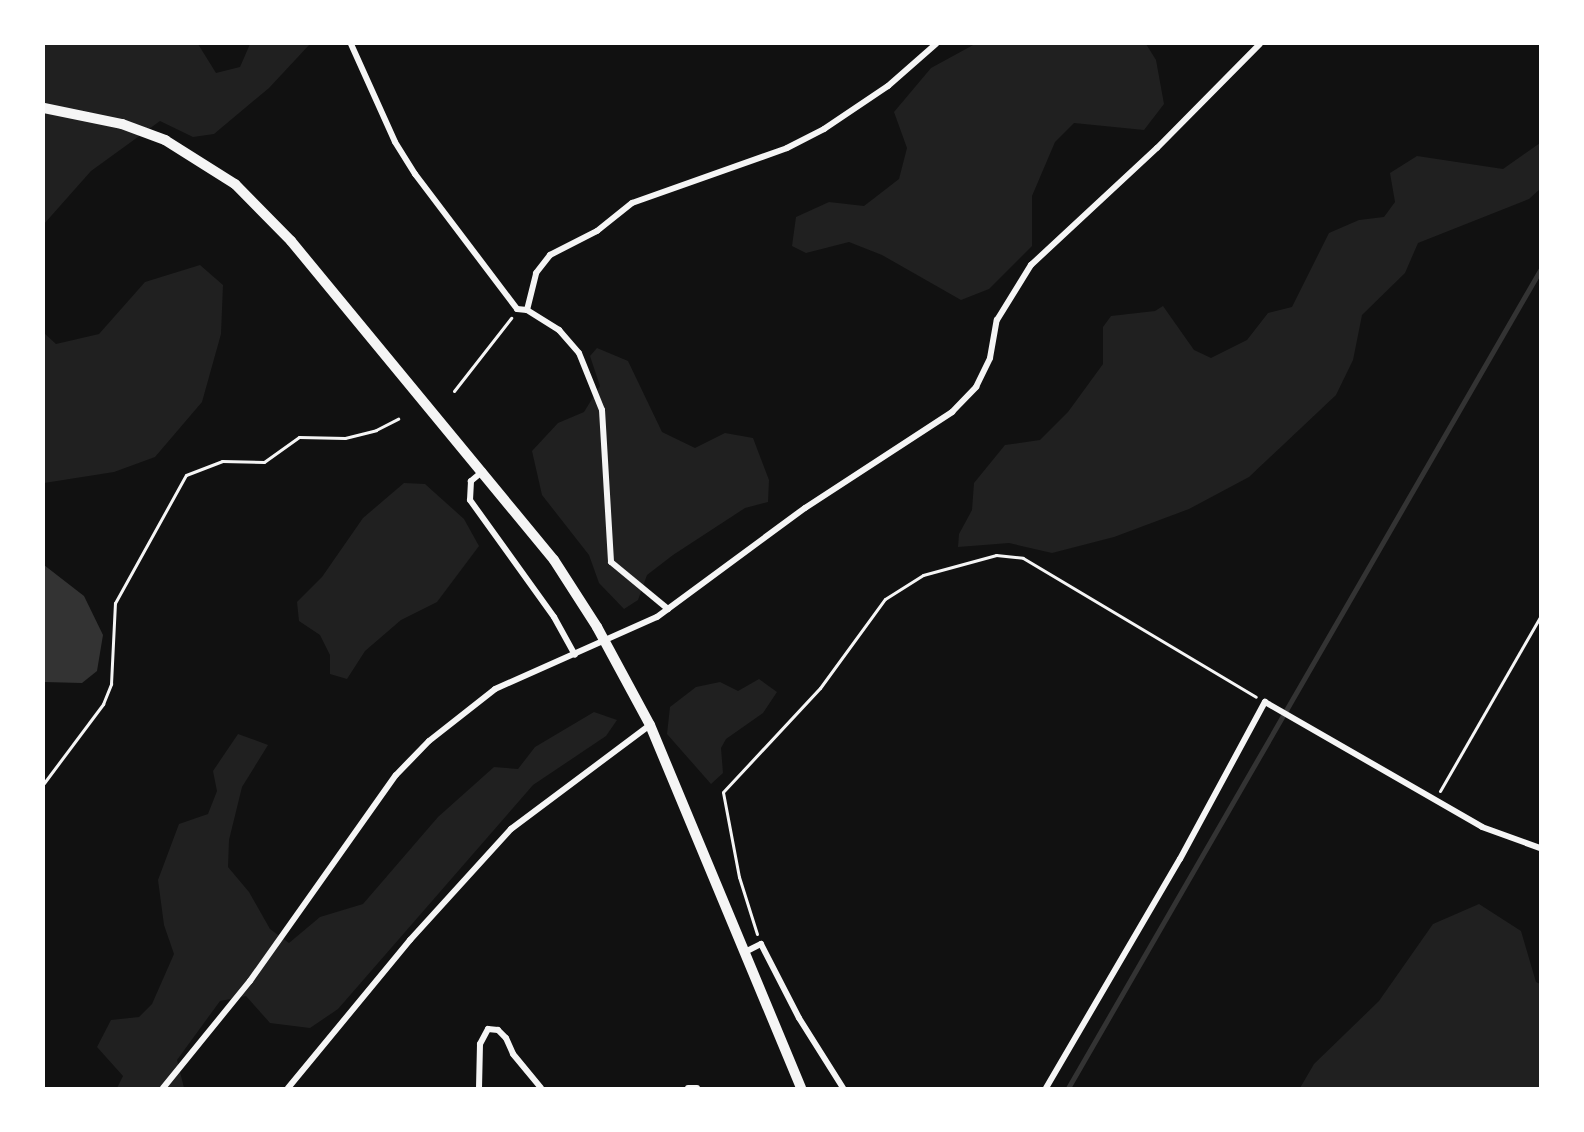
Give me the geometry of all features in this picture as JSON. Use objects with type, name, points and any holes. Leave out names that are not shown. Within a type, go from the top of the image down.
[{"type":"street","points":[[351,44],[395,142],[415,174],[517,309],[527,310],[560,330],[579,353],[593,380],[603,410],[611,562],[668,609]]},
{"type":"street","points":[[527,310],[536,273],[550,255],[597,231],[632,203],[777,152],[824,129],[888,86],[936,44]]},
{"type":"street","points":[[163,1089],[256,972],[404,767],[429,741],[495,689],[623,635],[668,609],[805,508],[952,412],[976,387],[990,358],[997,320],[1031,265],[1157,148],[1260,44]]},
{"type":"street","points":[[44,108],[122,124],[165,140],[235,184],[291,241],[483,471],[554,560],[597,627],[650,725],[801,1089]]},
{"type":"street","points":[[483,471],[471,481],[470,500],[554,617],[575,655]]},
{"type":"street","points":[[1046,1089],[1180,859],[1265,702],[1436,798],[1482,827],[1540,848]]},
{"type":"street","points":[[288,1089],[410,940],[511,829],[650,725]]},
{"type":"street","points":[[745,952],[760,944],[799,1018],[843,1089]]},
{"type":"street","points":[[479,1089],[480,1044],[488,1029],[498,1030],[506,1038],[513,1054],[541,1089]]},
{"type":"street","points":[[688,1089],[698,1089]]},
{"type":"path","points":[[454,391],[506,329],[517,309]]},
{"type":"path","points":[[44,783],[103,704],[111,684],[115,603],[186,475],[222,461],[264,462],[298,437],[345,438],[398,419]]},
{"type":"path","points":[[760,944],[739,877],[723,792],[819,688],[885,598],[923,575],[996,555],[1023,558],[1265,702]]},
{"type":"path","points":[[1436,798],[1540,617]]},
{"type":"shaded area","points":[[44,44],[198,44],[216,73],[240,67],[250,44],[310,44],[269,88],[214,134],[193,137],[160,121],[91,171],[44,224]]},
{"type":"shaded area","points":[[975,44],[1146,44],[1156,60],[1164,104],[1144,130],[1074,123],[1055,142],[1032,196],[1032,246],[989,289],[961,300],[882,255],[849,242],[806,253],[792,246],[796,217],[829,202],[864,206],[899,179],[907,148],[894,112],[931,68]]},
{"type":"shaded area","points":[[1540,143],[1540,189],[1529,199],[1418,243],[1405,273],[1362,315],[1353,360],[1336,395],[1249,477],[1189,509],[1114,537],[1052,553],[1009,543],[958,547],[959,534],[972,510],[974,483],[1005,445],[1040,440],[1068,412],[1103,364],[1103,327],[1111,316],[1155,311],[1163,306],[1194,350],[1211,358],[1247,340],[1268,313],[1292,307],[1329,233],[1359,220],[1384,217],[1395,202],[1390,173],[1417,156],[1503,169]]},
{"type":"shaded area","points":[[200,265],[223,285],[221,334],[202,402],[155,457],[114,472],[44,483],[44,333],[56,344],[99,334],[145,282]]},
{"type":"shaded area","points":[[597,348],[628,361],[662,432],[695,448],[725,433],[753,438],[769,480],[768,502],[745,508],[673,555],[647,575],[638,600],[624,609],[599,583],[589,555],[542,495],[532,451],[558,423],[584,412],[600,386],[590,356]]},
{"type":"shaded area","points":[[404,483],[425,484],[464,519],[479,546],[437,602],[401,620],[365,651],[347,679],[330,674],[330,655],[320,635],[299,621],[297,602],[322,577],[363,518]]},
{"type":"shaded area","points":[[44,565],[84,596],[103,635],[97,671],[82,683],[44,682]]},
{"type":"shaded area","points":[[759,679],[777,692],[763,713],[726,739],[721,748],[723,773],[711,784],[667,734],[670,707],[696,687],[720,682],[738,691]]},
{"type":"shaded area","points":[[594,712],[617,720],[606,736],[533,785],[338,1009],[310,1028],[270,1023],[246,996],[220,1001],[177,1060],[184,1088],[117,1088],[123,1076],[97,1047],[111,1020],[139,1017],[152,1004],[174,954],[164,925],[158,880],[179,824],[208,814],[217,791],[213,771],[238,734],[268,745],[242,787],[229,840],[228,867],[249,892],[270,929],[289,943],[320,917],[363,904],[438,817],[494,767],[518,769],[535,747]]},
{"type":"shaded area","points":[[1479,904],[1521,931],[1536,982],[1540,984],[1540,1088],[1300,1088],[1314,1064],[1379,1001],[1433,924]]},
{"type":"waterway","points":[[1068,1088],[1540,270]]}]
